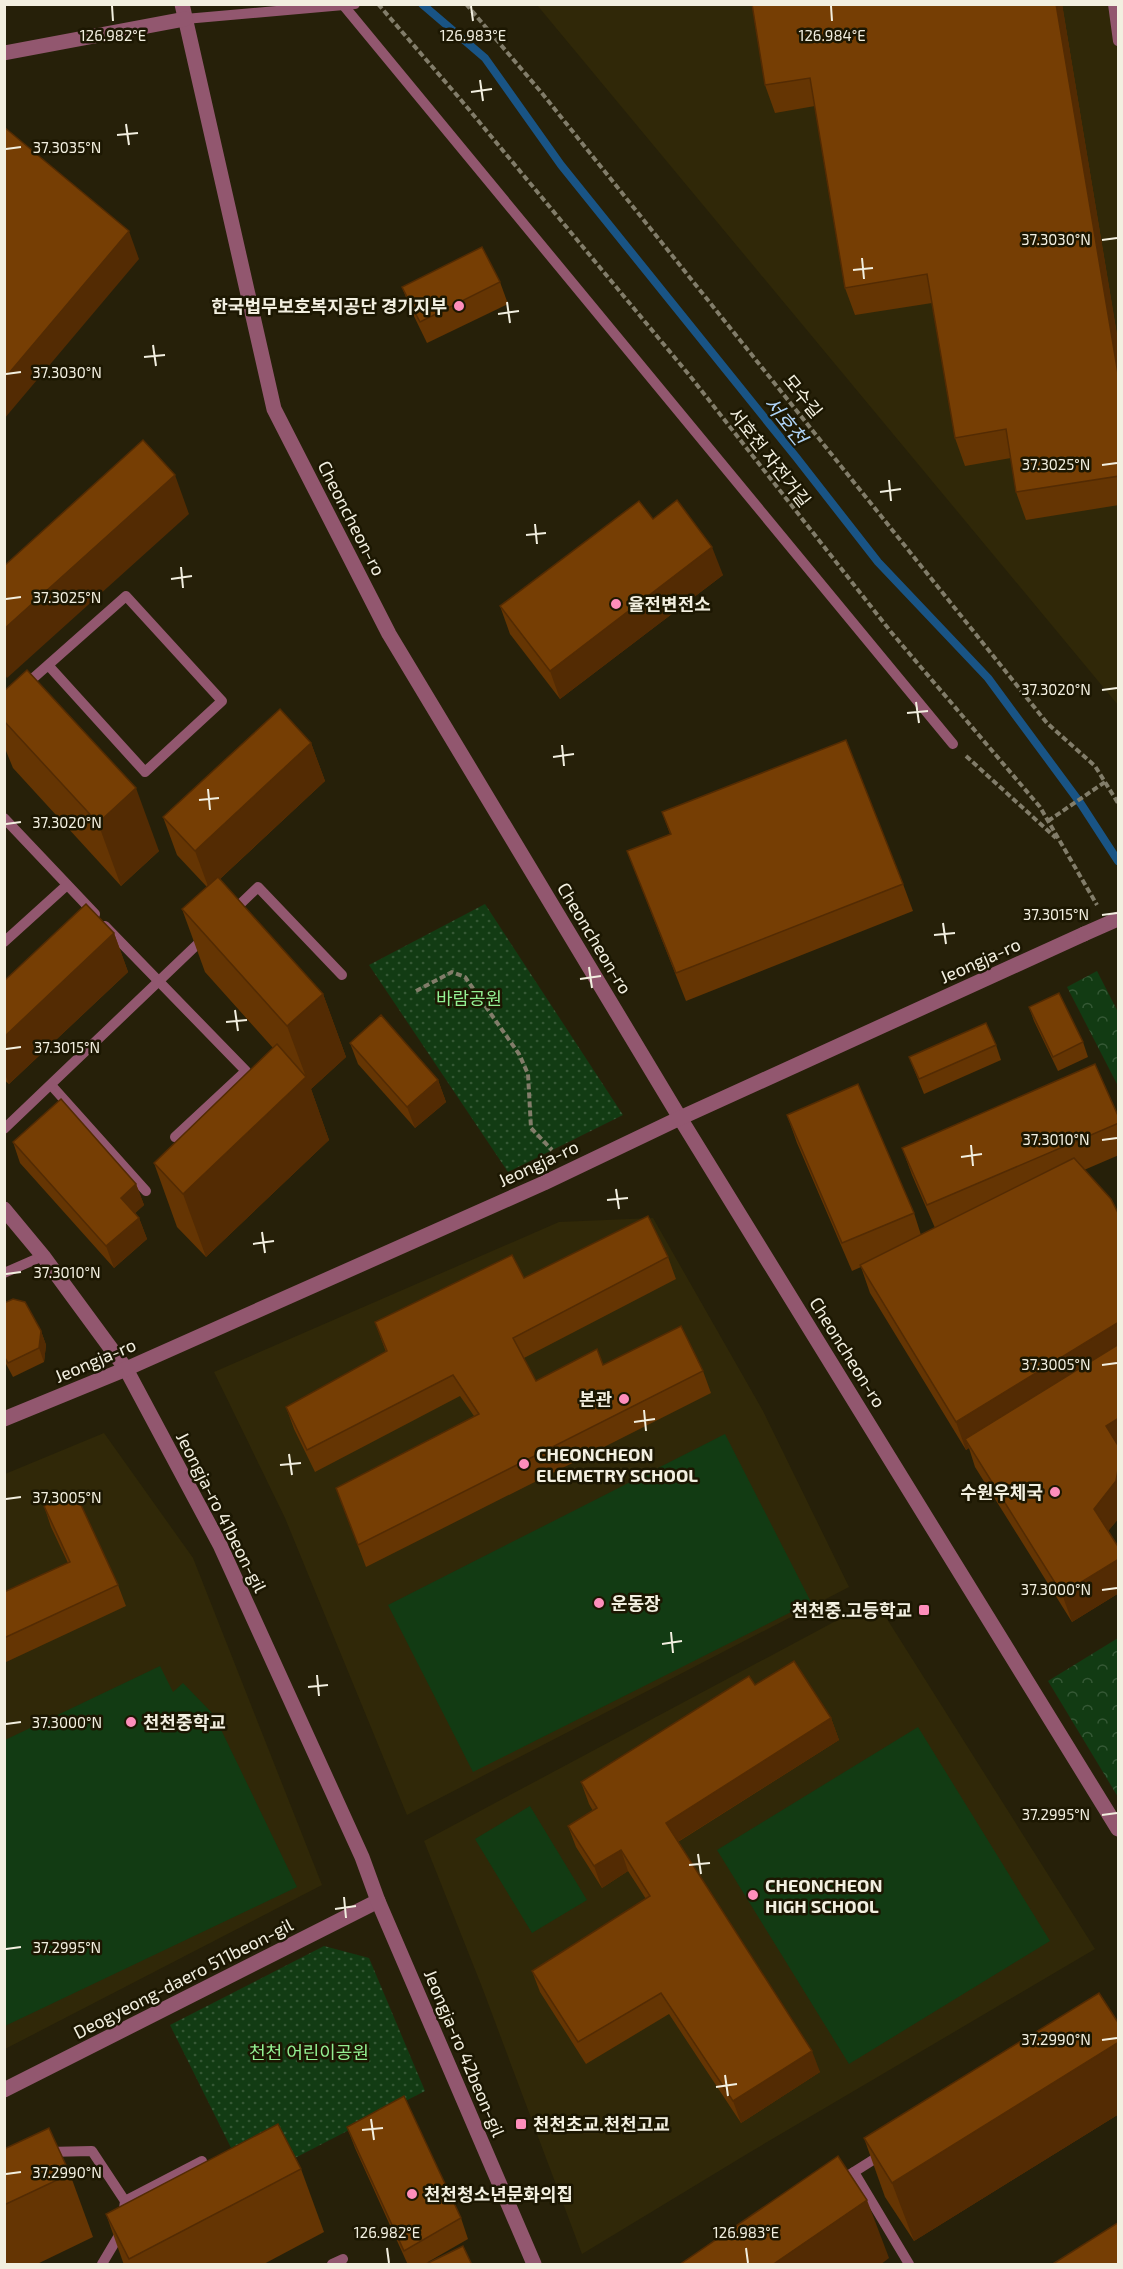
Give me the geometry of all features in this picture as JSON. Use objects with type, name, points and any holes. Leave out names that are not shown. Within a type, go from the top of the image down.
[{"type":"street","points":[[4,53],[183,12]]},
{"type":"street","name":"Cheoncheon-ro","points":[[183,12],[274,409],[389,634],[680,1118],[1119,1829]]},
{"type":"street","name":"Jeongja-ro","points":[[4,1419],[126,1369],[544,1183],[680,1118],[1119,919]]},
{"type":"street","name":"Jeongja-ro 41beon-gil","points":[[4,1209],[43,1256],[126,1369],[220,1545],[362,1857]]},
{"type":"street","name":"Jeongja-ro 42beon-gil","points":[[362,1857],[378,1901],[534,2265]]},
{"type":"street","name":"Deogyeong-daero 511beon-gil","points":[[4,2090],[378,1901]]},
{"type":"lane","points":[[1113,4],[1119,41]]},
{"type":"lane","points":[[183,12],[350,5],[952,744]]},
{"type":"lane","points":[[4,704],[48,665],[126,596],[222,701],[145,772],[48,665]]},
{"type":"lane","points":[[4,818],[158,982],[246,1071],[175,1137]]},
{"type":"lane","points":[[4,942],[67,885]]},
{"type":"lane","points":[[4,1129],[258,887],[342,975]]},
{"type":"lane","points":[[51,1086],[146,1191]]},
{"type":"lane","points":[[4,1273],[43,1256]]},
{"type":"lane","points":[[825,2190],[895,2146]]},
{"type":"lane","points":[[41,2155],[50,2151],[92,2151],[125,2201],[122,2232],[102,2265]]},
{"type":"lane","points":[[125,2201],[202,2161]]},
{"type":"lane","points":[[854,2172],[909,2265]]},
{"type":"lane","points":[[332,2265],[343,2259]]},
{"type":"path","name":"서호천 자전거길","points":[[378,4],[461,100],[690,376],[891,632],[1040,807],[1098,908]]},
{"type":"path","name":"모수길","points":[[466,4],[541,92],[1047,723],[1095,766],[1119,803]]},
{"type":"path","points":[[952,744],[1059,841]]},
{"type":"path","points":[[1048,821],[1105,782]]},
{"type":"path","points":[[416,991],[452,972],[465,977],[519,1054],[528,1074],[531,1128],[552,1150]]},
{"type":"shaded area","points":[[537,5],[1118,5],[1118,705]]},
{"type":"shaded area","name":"CHEONCHEON ELEMETRY SCHOOL","points":[[653,1218],[763,1411],[849,1587],[407,1815],[285,1518],[214,1372],[559,1222]]},
{"type":"shaded area","name":"천천중학교","points":[[104,1433],[193,1558],[322,1885],[5,2049],[5,1474]]},
{"type":"shaded area","name":"CHEONCHEON HIGH SCHOOL","points":[[875,1600],[1095,1949],[582,2254],[482,1987],[424,1841]]},
{"type":"green space","name":"바람공원","points":[[485,904],[623,1115],[508,1172],[369,965]]},
{"type":"green space","points":[[1097,971],[1118,1012],[1118,1086],[1067,987]]},
{"type":"green space","name":"운동장","points":[[725,1434],[811,1602],[473,1772],[388,1605]]},
{"type":"green space","points":[[1118,1638],[1118,1797],[1048,1681]]},
{"type":"green space","points":[[160,1666],[173,1692],[183,1683],[214,1715],[297,1887],[5,2026],[5,1740]]},
{"type":"green space","points":[[918,1727],[1050,1941],[849,2064],[717,1850]]},
{"type":"green space","points":[[530,1806],[587,1900],[532,1933],[475,1839]]},
{"type":"green space","name":"천천 어린이공원","points":[[324,1946],[369,1958],[425,2091],[248,2182],[170,2025]]},
{"type":"building","points":[[752,4],[1056,4],[1119,380],[1119,476],[1016,492],[1006,429],[955,438],[927,274],[845,288],[810,78],[765,85]]},
{"type":"building","points":[[4,127],[129,231],[4,379]]},
{"type":"building","points":[[482,247],[500,282],[420,322],[402,287]]},
{"type":"building","points":[[143,440],[175,475],[4,629],[4,566]]},
{"type":"building","name":"율전변전소","points":[[677,500],[712,547],[550,671],[500,606],[639,501],[653,519]]},
{"type":"building","points":[[27,670],[136,788],[98,823],[4,721],[4,691]]},
{"type":"building","points":[[280,709],[311,743],[195,851],[163,817]]},
{"type":"building","points":[[846,740],[903,884],[676,973],[627,851],[671,834],[662,812]]},
{"type":"building","points":[[218,877],[323,994],[287,1026],[182,909]]},
{"type":"building","points":[[86,904],[114,933],[4,1037],[4,981]]},
{"type":"building","points":[[1059,993],[1083,1042],[1053,1057],[1029,1007]]},
{"type":"building","points":[[381,1015],[438,1080],[407,1107],[350,1043]]},
{"type":"building","points":[[986,1023],[996,1045],[919,1079],[909,1057]]},
{"type":"building","points":[[277,1044],[306,1077],[183,1194],[154,1163]]},
{"type":"building","points":[[1095,1064],[1119,1118],[1119,1123],[927,1205],[902,1148]]},
{"type":"building","points":[[858,1084],[914,1213],[842,1243],[787,1115]]},
{"type":"building","points":[[61,1099],[136,1184],[121,1198],[139,1218],[106,1246],[13,1142]]},
{"type":"building","points":[[1074,1158],[1111,1199],[1119,1215],[1119,1322],[956,1422],[860,1265]]},
{"type":"building","name":"본관","points":[[648,1216],[668,1257],[513,1338],[536,1381],[597,1349],[603,1365],[681,1326],[703,1371],[358,1545],[336,1488],[479,1414],[453,1375],[307,1450],[286,1407],[387,1351],[375,1322],[512,1255],[524,1278]]},
{"type":"building","points":[[13,1299],[25,1302],[41,1331],[39,1348],[8,1363],[4,1356],[4,1303]]},
{"type":"building","name":"수원우체국","points":[[1119,1344],[1119,1418],[1106,1426],[1119,1447],[1119,1464],[1116,1481],[1094,1509],[1119,1548],[1119,1559],[1062,1594],[965,1439]]},
{"type":"building","points":[[75,1492],[118,1585],[4,1638],[4,1592],[70,1562],[44,1506]]},
{"type":"building","points":[[794,1661],[831,1718],[666,1823],[812,2051],[733,2101],[661,1993],[578,2042],[532,1971],[650,1896],[621,1850],[594,1866],[568,1826],[597,1808],[581,1782],[749,1676],[755,1685]]},
{"type":"building","points":[[1099,1993],[1119,2024],[1119,2042],[892,2183],[864,2138]]},
{"type":"building","name":"천천청소년문화의집","points":[[404,2096],[461,2218],[404,2251],[347,2127]]},
{"type":"building","points":[[278,2124],[301,2169],[129,2259],[106,2214]]},
{"type":"building","points":[[49,2128],[70,2174],[4,2205],[4,2149]]},
{"type":"building","points":[[838,2156],[867,2200],[772,2265],[679,2265]]},
{"type":"building","points":[[1119,2222],[1119,2265],[1051,2265]]},
{"type":"building","points":[[463,2246],[472,2265],[424,2265]]},
{"type":"waterway","name":"서호천","points":[[422,4],[485,58],[561,165],[878,562],[988,678],[1081,804],[1118,861]]},
{"type":"place","name":"한국법무보호복지공단 경기지부","points":[[459,306]]},
{"type":"place","name":"율전변전소","points":[[616,604]]},
{"type":"place","name":"본관","points":[[624,1399]]},
{"type":"place","name":"CHEONCHEON ELEMETRY SCHOOL","points":[[524,1464]]},
{"type":"place","name":"수원우체국","points":[[1055,1492]]},
{"type":"place","name":"운동장","points":[[599,1603]]},
{"type":"place","name":"천천중.고등학교","points":[[924,1610]]},
{"type":"place","name":"천천중학교","points":[[131,1722]]},
{"type":"place","name":"CHEONCHEON HIGH SCHOOL","points":[[753,1895]]},
{"type":"place","name":"천천초교.천천고교","points":[[521,2124]]},
{"type":"place","name":"천천청소년문화의집","points":[[412,2194]]}]
